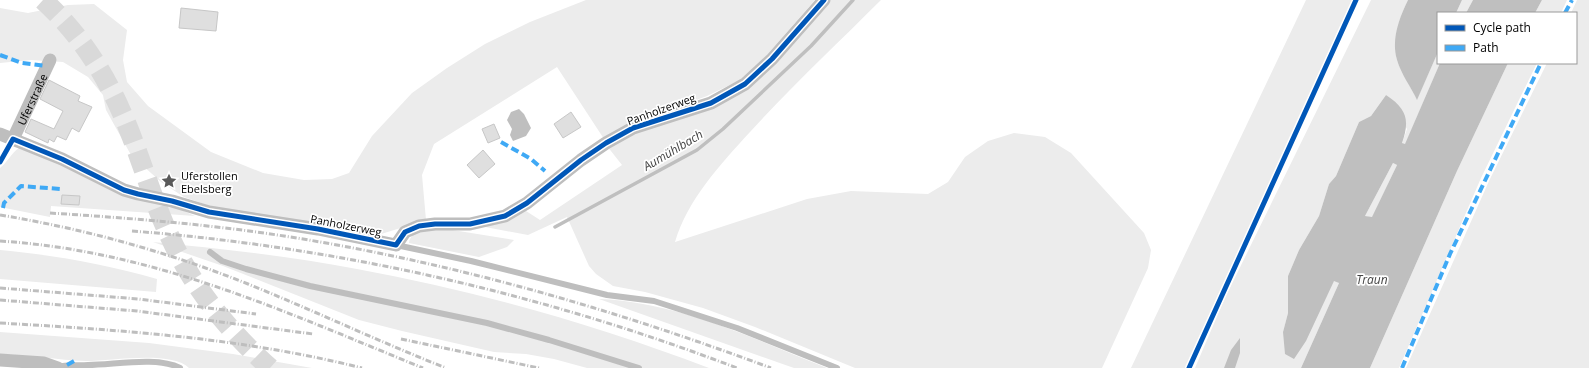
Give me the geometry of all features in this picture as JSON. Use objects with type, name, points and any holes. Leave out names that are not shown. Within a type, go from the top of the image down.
[{"type":"street","name":"Panholzerweg","points":[[0,134],[62,159],[124,190],[138,194],[166,199],[209,212],[318,230],[396,245],[405,232],[419,226],[435,224],[470,224],[505,216],[527,203],[581,160],[606,143],[633,128],[711,102],[745,84],[772,59],[824,0]]},
{"type":"street","name":"Uferstraße","points":[[13,139],[50,60]]},
{"type":"street","points":[[0,360],[44,363],[58,368]]},
{"type":"lane","points":[[396,245],[471,261],[606,295],[654,302],[737,328],[837,368]]},
{"type":"lane","points":[[210,252],[222,261],[316,288],[487,323],[549,340],[639,368]]},
{"type":"lane","points":[[58,368],[67,365],[88,366],[128,362],[168,364],[180,368]]},
{"type":"shaded area","points":[[586,0],[815,0],[766,56],[740,80],[707,96],[631,124],[604,139],[557,67],[434,144],[422,175],[426,220],[378,235],[210,206],[184,197],[161,182],[131,155],[106,110],[103,95],[88,77],[63,62],[31,60],[0,63],[0,8],[28,13],[68,5],[94,4],[127,30],[123,60],[127,82],[148,106],[211,152],[263,173],[304,180],[332,179],[349,173],[372,136],[412,93],[447,68],[485,44],[530,22]]},
{"type":"shaded area","points":[[829,0],[881,0],[782,98],[727,157],[696,197],[681,226],[675,242],[807,199],[851,191],[928,194],[948,182],[965,157],[988,141],[1014,133],[1045,137],[1071,153],[1144,233],[1151,250],[1148,268],[1102,368],[855,368],[755,327],[703,308],[645,292],[613,286],[596,274],[589,266],[567,217],[528,235],[480,226],[523,209],[540,220],[622,165],[607,146],[635,131],[714,107]]},
{"type":"shaded area","points":[[1306,0],[1354,0],[1186,368],[1131,368]]},
{"type":"shaded area","points":[[1371,0],[1408,0],[1397,29],[1395,45],[1397,60],[1401,70],[1417,99],[1437,54],[1437,64],[1440,64],[1405,145],[1402,143],[1407,129],[1386,95],[1371,116],[1359,122],[1336,176],[1329,184],[1319,216],[1299,250],[1288,276],[1288,313],[1283,332],[1320,310],[1334,280],[1339,283],[1301,368],[1195,368],[1224,300]]},
{"type":"shaded area","points":[[1462,0],[1473,0],[1467,12],[1456,12]]},
{"type":"shaded area","points":[[1542,0],[1567,0],[1561,12],[1536,12]]},
{"type":"shaded area","points":[[1577,0],[1589,0],[1589,368],[1406,368],[1489,181],[1547,64],[1577,64],[1577,12],[1571,12]]},
{"type":"shaded area","points":[[1508,64],[1537,64],[1481,178],[1399,368],[1370,368],[1457,171]]},
{"type":"shaded area","points":[[19,148],[195,216],[51,206],[50,217],[0,207],[0,168]]},
{"type":"shaded area","points":[[1393,163],[1397,165],[1372,218],[1365,216]]},
{"type":"shaded area","points":[[440,228],[514,240],[507,247],[479,257],[409,243],[410,238],[413,235],[421,231]]},
{"type":"shaded area","points":[[153,242],[307,260],[447,288],[536,311],[623,337],[709,368],[587,368],[554,359],[526,354],[494,352],[359,320],[223,266]]},
{"type":"shaded area","points":[[0,250],[79,261],[157,279],[156,292],[0,279]]},
{"type":"shaded area","points":[[599,299],[658,307],[687,315],[744,334],[827,368],[794,368]]},
{"type":"shaded area","points":[[0,332],[149,343],[233,354],[312,368],[189,368],[181,363],[169,359],[140,358],[86,361],[0,354]]},
{"type":"water","points":[[1408,0],[1462,0],[1456,12],[1437,12],[1437,54],[1417,100],[1401,70],[1395,52],[1395,37]]},
{"type":"water","points":[[1473,0],[1542,0],[1536,12],[1467,12]]},
{"type":"water","name":"Traun","points":[[1440,64],[1508,64],[1457,171],[1370,368],[1301,368],[1339,283],[1334,281],[1306,341],[1294,359],[1285,354],[1283,332],[1288,313],[1288,276],[1299,250],[1319,216],[1329,184],[1336,176],[1359,122],[1371,116],[1386,95],[1398,105],[1405,116],[1406,128],[1402,143],[1405,144]],"holes":[[[1393,163],[1397,165],[1372,217],[1365,216]]]},
{"type":"water","points":[[519,109],[524,114],[531,128],[526,136],[513,141],[510,135],[512,129],[507,120],[511,112]]},
{"type":"water","points":[[1240,338],[1240,353],[1235,368],[1224,368],[1231,350]]},
{"type":"building","points":[[181,8],[218,12],[216,31],[179,28]]},
{"type":"building","points":[[49,80],[80,96],[78,101],[92,107],[79,132],[72,128],[66,140],[57,136],[54,142],[49,139],[48,143],[25,132],[31,119],[54,129],[63,111],[40,99]]},
{"type":"building","points":[[571,112],[581,127],[563,138],[554,124]]},
{"type":"building","points":[[494,124],[500,138],[488,143],[482,129]]},
{"type":"building","points":[[483,150],[495,164],[479,178],[467,165]]},
{"type":"building","points":[[62,195],[80,196],[79,205],[61,204]]},
{"type":"waterway","name":"Aumühlbach","points":[[555,227],[697,150],[723,129],[811,46],[853,0]]},
{"type":"tunnel","points":[[43,0],[78,38],[106,81],[128,127],[151,192],[164,223],[190,275],[227,324],[270,368]]},
{"type":"railway","points":[[50,213],[226,228],[284,236],[408,259],[592,307],[712,346],[771,368]]},
{"type":"railway","points":[[0,215],[63,227],[126,243],[218,272],[446,368]]},
{"type":"railway","points":[[132,231],[209,238],[286,249],[363,262],[439,278],[515,296],[590,318],[737,368]]},
{"type":"railway","points":[[0,241],[57,247],[111,257],[165,271],[268,305],[423,368]]},
{"type":"railway","points":[[0,288],[138,299],[256,314]]},
{"type":"railway","points":[[0,300],[137,311],[313,334]]},
{"type":"railway","points":[[0,323],[137,332],[227,342],[272,349],[362,368]]},
{"type":"railway","points":[[401,339],[539,368]]},
{"type":"marked path","points":[[1566,12],[1572,0]]},
{"type":"marked path","points":[[0,55],[22,63],[46,66]]},
{"type":"marked path","points":[[1402,368],[1450,254],[1541,64]]},
{"type":"marked path","points":[[501,142],[531,159],[545,171]]},
{"type":"marked path","points":[[3,208],[4,203],[21,186],[60,189]]},
{"type":"marked path","points":[[67,365],[76,360]]},
{"type":"cycle path","points":[[0,162],[13,139],[62,159],[124,190],[138,194],[172,201],[209,212],[318,229],[396,245],[405,232],[419,226],[435,224],[470,224],[505,216],[527,203],[581,160],[606,143],[633,128],[711,103],[745,84],[772,59],[824,0]]},
{"type":"cycle path","points":[[1189,368],[1356,0]]},
{"type":"place","name":"Uferstollen Ebelsberg","points":[[169,181]]}]
